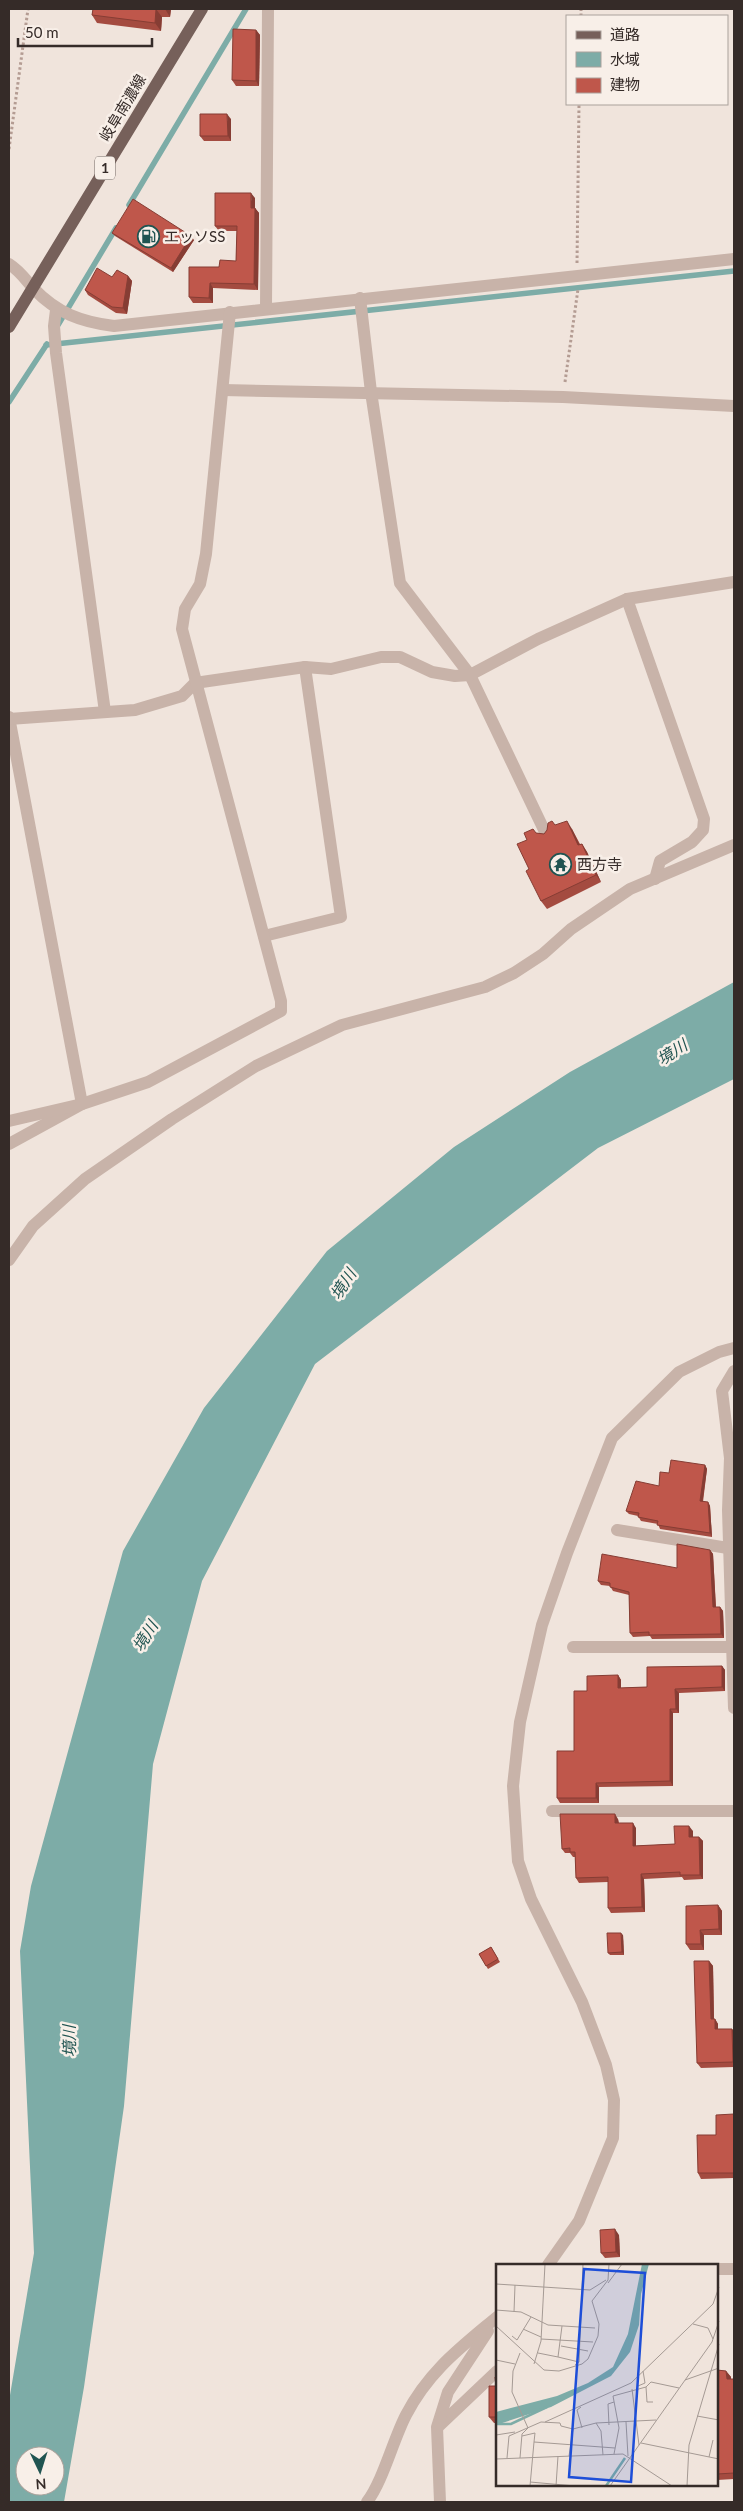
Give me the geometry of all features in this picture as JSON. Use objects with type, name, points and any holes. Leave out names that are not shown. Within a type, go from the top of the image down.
[{"type":"main road","name":"岐阜南濃線","points":[[9,327],[202,9]]},
{"type":"street","points":[[266,308],[268,9]]},
{"type":"street","points":[[9,264],[19,270],[56,310],[90,323],[114,326],[266,308],[734,259]]},
{"type":"street","points":[[360,298],[371,392],[400,583],[470,675],[546,834]]},
{"type":"street","points":[[56,310],[54,326],[56,353],[106,712]]},
{"type":"street","points":[[9,1121],[82,1104],[148,1082],[281,1011],[282,1001],[182,629],[185,609],[200,584],[206,554],[230,312]]},
{"type":"street","points":[[223,390],[563,397],[734,406]]},
{"type":"street","points":[[82,1104],[9,718],[135,710],[182,696],[196,683],[305,667],[331,669],[381,656],[400,657],[432,672],[455,676],[470,675],[538,639],[627,599],[734,582]]},
{"type":"street","points":[[627,599],[704,819],[703,830],[692,842],[660,861],[655,879]]},
{"type":"street","points":[[264,936],[341,917],[305,667]]},
{"type":"street","points":[[9,1260],[33,1226],[85,1179],[172,1119],[256,1066],[342,1025],[485,987],[514,973],[543,954],[602,907],[630,889],[734,845]]},
{"type":"street","points":[[9,1144],[82,1104]]},
{"type":"street","points":[[549,2264],[579,2221],[613,2138],[614,2100],[606,2065],[582,2002],[531,1899],[518,1861],[513,1786],[520,1722],[542,1625],[567,1553],[612,1438],[680,1372],[719,1352],[734,1348]]},
{"type":"street","points":[[734,1371],[728,1392],[734,1708]]},
{"type":"street","points":[[617,1530],[732,1549]]},
{"type":"street","points":[[573,1647],[733,1646]]},
{"type":"street","points":[[552,1811],[734,1810]]},
{"type":"street","points":[[718,2269],[734,2269]]},
{"type":"street","points":[[366,2502],[406,2416],[424,2383],[444,2362],[496,2319]]},
{"type":"street","points":[[440,2502],[437,2427],[448,2392],[496,2320]]},
{"type":"street","points":[[437,2427],[496,2372]]},
{"type":"path","points":[[9,149],[28,9]]},
{"type":"path","points":[[563,397],[578,302],[579,105]]},
{"type":"water","name":"境川","points":[[734,982],[734,1079],[598,1148],[315,1364],[202,1581],[153,1764],[124,2106],[84,2387],[64,2502],[9,2502],[9,2401],[34,2253],[20,1951],[31,1886],[123,1551],[204,1408],[327,1251],[454,1147],[570,1072]]},
{"type":"building","points":[[93,9],[156,9],[155,23],[92,15]]},
{"type":"building","points":[[233,29],[256,30],[256,81],[232,80]]},
{"type":"building","points":[[200,114],[227,114],[228,136],[200,136]]},
{"type":"building","points":[[215,193],[251,193],[251,208],[255,208],[254,284],[210,283],[209,298],[189,297],[189,267],[219,267],[220,260],[236,261],[237,226],[215,226]]},
{"type":"building","points":[[133,199],[191,236],[171,268],[112,233]]},
{"type":"building","points":[[97,268],[112,277],[117,270],[128,276],[123,308],[112,307],[85,290]]},
{"type":"building","name":"西方寺","points":[[552,821],[555,825],[567,821],[578,845],[582,844],[596,875],[541,901],[526,871],[529,869],[517,844],[527,840],[524,833],[533,829],[536,833],[544,834],[548,823]]},
{"type":"building","points":[[671,1460],[705,1465],[700,1501],[708,1502],[710,1533],[657,1525],[658,1521],[638,1517],[639,1513],[626,1511],[636,1481],[659,1486],[660,1472],[669,1473]]},
{"type":"building","points":[[677,1544],[710,1550],[713,1607],[720,1607],[721,1634],[649,1635],[649,1632],[630,1633],[629,1592],[610,1587],[610,1583],[598,1581],[602,1554],[677,1568]]},
{"type":"building","points":[[722,1666],[722,1687],[675,1689],[676,1709],[670,1709],[670,1781],[596,1783],[596,1798],[557,1798],[557,1751],[574,1751],[574,1691],[587,1691],[587,1676],[618,1675],[618,1688],[647,1687],[647,1667]]},
{"type":"building","points":[[560,1814],[615,1814],[615,1823],[633,1823],[633,1846],[675,1844],[674,1826],[689,1826],[689,1837],[699,1837],[700,1875],[680,1875],[680,1872],[641,1874],[642,1907],[608,1908],[608,1877],[576,1878],[575,1852],[570,1852],[570,1848],[562,1849]]},
{"type":"building","points":[[718,1905],[719,1929],[700,1930],[701,1944],[686,1944],[686,1906]]},
{"type":"building","points":[[607,1933],[621,1933],[622,1952],[608,1953]]},
{"type":"building","points":[[491,1947],[498,1959],[486,1966],[479,1954]]},
{"type":"building","points":[[694,1961],[709,1961],[711,2019],[715,2019],[715,2029],[732,2029],[733,2062],[697,2063]]},
{"type":"building","points":[[734,2114],[734,2173],[698,2173],[697,2135],[716,2135],[716,2115]]},
{"type":"building","points":[[615,2229],[616,2252],[601,2253],[600,2230]]},
{"type":"building","points":[[718,2370],[726,2371],[727,2379],[734,2379],[734,2473],[718,2474]]},
{"type":"building","points":[[489,2386],[496,2386],[496,2417],[489,2417]]},
{"type":"waterway","points":[[129,205],[246,9]]},
{"type":"waterway","points":[[58,325],[116,228]]},
{"type":"waterway","points":[[46,345],[734,271]]},
{"type":"waterway","points":[[9,402],[47,344]]},
{"type":"place","name":"エッソSS","points":[[148,237]]},
{"type":"place","name":"西方寺","points":[[561,865]]}]
